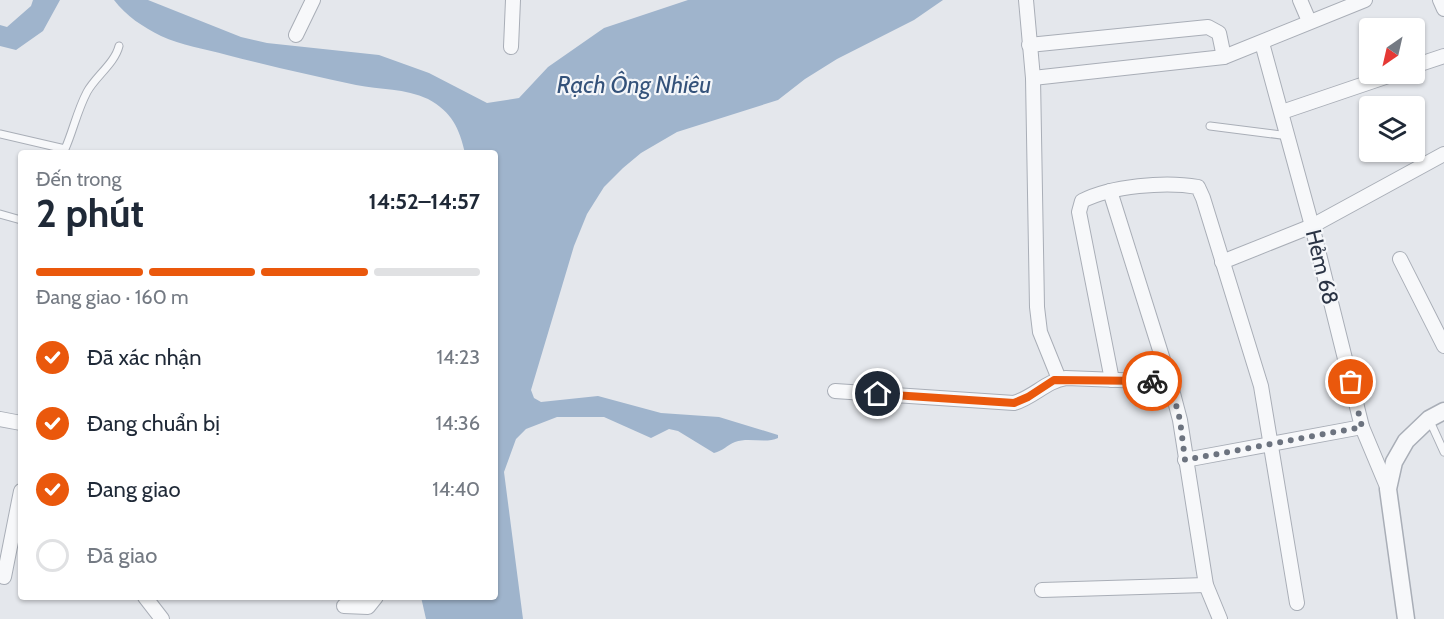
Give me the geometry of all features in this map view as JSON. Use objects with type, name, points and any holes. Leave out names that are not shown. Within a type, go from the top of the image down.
[{"type":"street","points":[[296,35],[313,0]]},
{"type":"street","points":[[511,47],[513,0]]},
{"type":"street","points":[[1026,0],[1033,78],[1037,307],[1040,332],[1059,379]]},
{"type":"street","points":[[1300,0],[1309,21]]},
{"type":"street","points":[[1033,78],[1224,57],[1365,0]]},
{"type":"street","points":[[1440,0],[1444,9]]},
{"type":"street","points":[[1029,45],[1208,27],[1219,33],[1224,57]]},
{"type":"street","name":"Hẻm 68","points":[[1262,43],[1312,226],[1362,427],[1388,489]]},
{"type":"street","points":[[1425,62],[1444,56]]},
{"type":"street","points":[[1282,112],[1365,84]]},
{"type":"street","points":[[1222,262],[1312,226],[1444,154]]},
{"type":"street","points":[[1112,380],[1079,212],[1082,201],[1110,191],[1173,184],[1198,187],[1261,386],[1297,603]]},
{"type":"street","points":[[1110,191],[1180,420],[1206,585],[1220,619]]},
{"type":"street","points":[[1400,260],[1444,346]]},
{"type":"street","points":[[835,391],[1014,403],[1059,379],[1170,382]]},
{"type":"street","points":[[1406,619],[1388,489],[1395,462],[1406,441],[1436,415]]},
{"type":"street","points":[[0,419],[18,422]]},
{"type":"street","points":[[1185,460],[1270,442],[1362,427]]},
{"type":"street","points":[[4,577],[18,506]]},
{"type":"street","points":[[1042,590],[1206,585]]},
{"type":"street","points":[[147,600],[162,619]]},
{"type":"street","points":[[344,606],[368,607],[374,600]]},
{"type":"lane","points":[[0,134],[65,149],[77,111],[88,89],[116,53],[118,46]]},
{"type":"lane","points":[[1210,126],[1288,136]]},
{"type":"lane","points":[[0,214],[18,218]]},
{"type":"lane","points":[[1436,415],[1444,452]]},
{"type":"water","points":[[33,0],[60,0],[43,31],[16,50],[0,46],[0,25],[7,27],[31,6]]},
{"type":"water","name":"Rạch Ông Nhiêu","points":[[114,0],[148,0],[241,37],[267,43],[379,55],[429,73],[487,103],[519,98],[548,67],[604,28],[688,0],[943,0],[914,20],[837,59],[805,79],[778,100],[677,132],[641,153],[604,187],[587,214],[574,246],[531,390],[534,398],[541,402],[598,396],[661,413],[719,417],[778,435],[778,438],[740,441],[714,453],[678,431],[669,429],[651,438],[604,417],[557,417],[526,429],[516,439],[504,472],[523,619],[426,619],[422,600],[498,600],[498,150],[464,150],[457,128],[449,115],[436,104],[419,95],[365,87],[177,42],[141,25]]},
{"type":"way so far","points":[[1152,381],[1170,382],[1180,420],[1185,460],[1270,442],[1362,427],[1351,382]]},
{"type":"route","points":[[878,394],[1014,403],[1054,380],[1066,378],[1152,381]]}]
